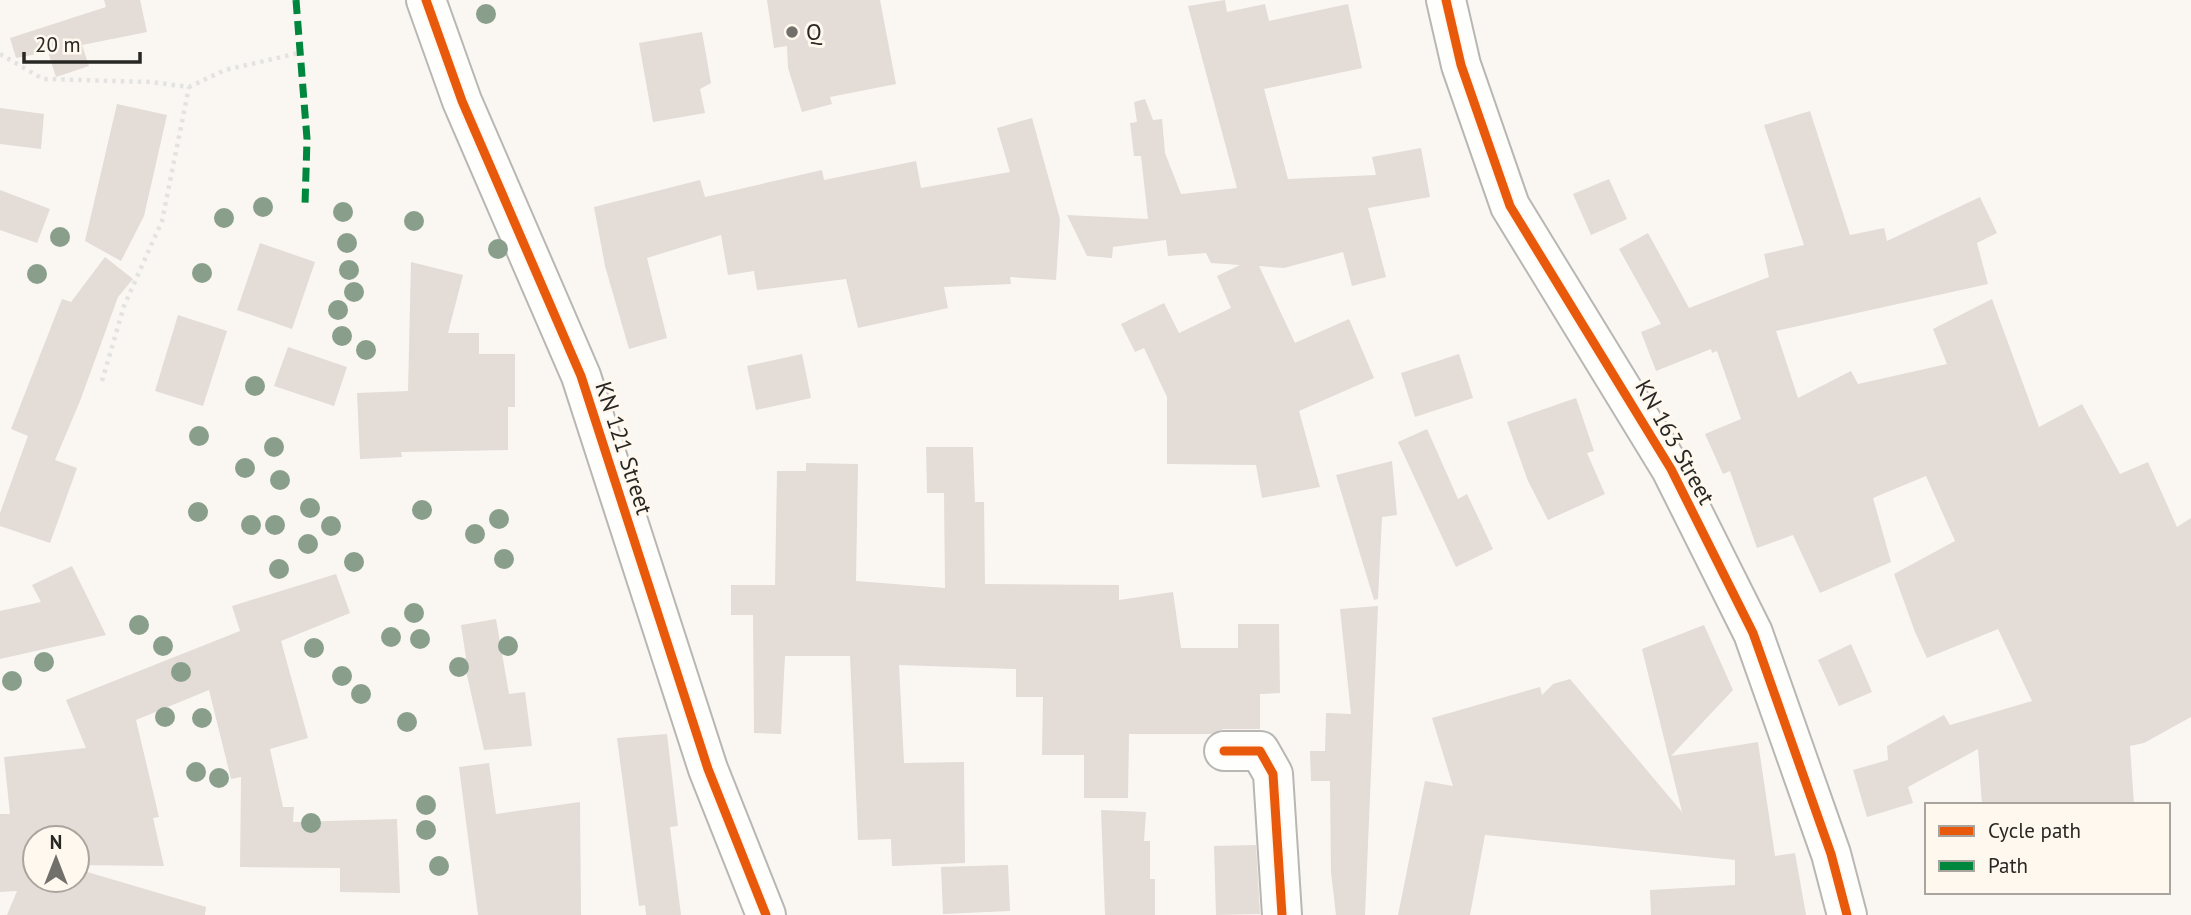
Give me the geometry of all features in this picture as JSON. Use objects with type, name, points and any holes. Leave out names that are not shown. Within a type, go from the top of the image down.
[{"type":"street","name":"KN 121 Street","points":[[426,0],[462,101],[581,376],[708,769],[766,915]]},
{"type":"street","name":"KN 163 Street","points":[[1446,0],[1461,65],[1510,206],[1671,470],[1753,633],[1831,855],[1847,915]]},
{"type":"street","points":[[1224,751],[1260,751],[1273,774],[1282,915]]},
{"type":"path","points":[[0,54],[43,79],[151,82],[188,87],[225,71],[299,53]]},
{"type":"path","points":[[102,381],[124,306],[162,221],[188,87]]},
{"type":"building","points":[[104,0],[140,0],[147,32],[82,45],[89,66],[56,77],[48,52],[16,58],[10,38],[106,7]]},
{"type":"building","points":[[767,0],[880,0],[896,84],[830,97],[832,104],[802,112],[788,68],[787,46],[774,48]]},
{"type":"building","points":[[1225,0],[1227,12],[1265,4],[1269,21],[1348,4],[1362,68],[1264,89],[1288,179],[1376,175],[1372,157],[1421,148],[1430,197],[1368,208],[1386,277],[1352,286],[1343,252],[1284,268],[1259,266],[1295,343],[1349,319],[1374,378],[1299,411],[1320,487],[1262,498],[1256,465],[1167,464],[1167,397],[1144,348],[1135,352],[1121,324],[1164,303],[1179,333],[1231,308],[1217,276],[1240,265],[1211,263],[1206,253],[1168,256],[1166,240],[1113,247],[1112,258],[1087,256],[1067,215],[1148,219],[1141,156],[1134,156],[1130,123],[1137,122],[1134,102],[1145,99],[1153,120],[1162,119],[1165,153],[1181,194],[1237,188],[1188,6]]},
{"type":"building","points":[[702,32],[711,83],[700,89],[705,113],[653,122],[639,43]]},
{"type":"building","points":[[117,104],[167,115],[144,216],[121,261],[85,241]]},
{"type":"building","points":[[0,108],[44,114],[41,149],[0,144]]},
{"type":"building","points":[[1810,111],[1850,235],[1884,228],[1887,241],[1980,197],[1997,233],[1977,243],[1988,284],[1776,331],[1798,398],[1851,371],[1858,384],[1947,364],[1933,329],[1992,299],[2039,427],[2082,404],[2120,474],[2148,462],[2177,527],[2191,518],[2191,717],[2144,743],[2130,746],[2134,803],[1982,803],[1978,749],[1908,787],[1913,803],[1867,817],[1853,770],[1888,760],[1887,746],[1944,715],[1950,725],[2032,701],[1998,629],[1927,658],[1894,574],[1955,541],[1926,476],[1873,498],[1891,562],[1820,593],[1793,535],[1757,548],[1730,471],[1723,474],[1705,434],[1741,419],[1717,351],[1712,353],[1711,349],[1656,371],[1641,332],[1661,324],[1619,249],[1648,233],[1689,308],[1769,277],[1764,254],[1804,245],[1764,125]]},
{"type":"building","points":[[1032,118],[1060,219],[1056,280],[1010,277],[1011,284],[944,287],[948,308],[858,328],[846,279],[757,290],[754,271],[728,275],[721,235],[647,258],[667,338],[629,349],[605,266],[594,207],[700,180],[705,197],[822,170],[824,180],[916,161],[921,188],[1010,172],[997,128]]},
{"type":"building","points":[[1609,179],[1627,219],[1591,235],[1573,194]]},
{"type":"building","points":[[0,190],[50,209],[37,243],[0,230]]},
{"type":"building","points":[[260,243],[315,262],[292,329],[237,310]]},
{"type":"building","points":[[105,257],[133,279],[118,297],[55,460],[77,468],[50,543],[0,526],[0,513],[28,436],[11,429],[62,299],[71,302]]},
{"type":"building","points":[[411,262],[463,275],[448,333],[479,333],[479,354],[515,354],[515,407],[508,407],[508,450],[401,452],[402,457],[360,459],[357,393],[408,391]]},
{"type":"building","points":[[178,315],[227,331],[203,406],[155,391]]},
{"type":"building","points":[[288,347],[347,367],[334,406],[274,386]]},
{"type":"building","points":[[802,354],[811,398],[756,410],[747,366]]},
{"type":"building","points":[[1459,354],[1473,398],[1415,417],[1401,373]]},
{"type":"building","points":[[1576,398],[1594,451],[1587,453],[1605,494],[1548,520],[1528,481],[1507,422]]},
{"type":"building","points":[[1427,429],[1458,499],[1467,494],[1493,549],[1456,567],[1398,442]]},
{"type":"building","points":[[926,447],[973,447],[975,502],[984,502],[985,584],[1119,585],[1119,600],[1173,592],[1181,648],[1238,648],[1238,624],[1279,624],[1280,693],[1260,694],[1260,729],[1224,729],[1211,734],[1129,734],[1128,798],[1084,798],[1084,755],[1042,755],[1043,697],[1016,697],[1016,669],[899,665],[904,763],[964,762],[965,863],[892,866],[891,839],[858,840],[850,656],[785,656],[781,734],[754,733],[753,615],[731,615],[731,585],[775,585],[777,471],[806,471],[806,463],[858,464],[856,581],[945,588],[944,493],[927,493]]},
{"type":"building","points":[[1392,461],[1397,515],[1382,517],[1378,599],[1374,600],[1336,475]]},
{"type":"building","points":[[72,566],[106,635],[0,659],[0,611],[41,602],[32,585]]},
{"type":"building","points":[[336,574],[350,613],[281,641],[308,738],[270,749],[283,807],[294,807],[293,822],[397,819],[400,893],[340,892],[340,868],[240,867],[241,777],[231,779],[209,690],[136,720],[159,817],[153,818],[164,866],[91,865],[91,824],[21,824],[21,894],[91,894],[91,873],[206,907],[205,915],[7,915],[17,891],[0,892],[0,814],[10,814],[4,757],[86,748],[66,700],[240,631],[232,606]]},
{"type":"building","points":[[1378,606],[1365,915],[1336,915],[1331,872],[1330,781],[1311,781],[1310,751],[1325,751],[1326,713],[1351,714],[1340,609]]},
{"type":"building","points":[[496,619],[509,694],[525,692],[532,746],[484,750],[463,658],[466,658],[461,625]]},
{"type":"building","points":[[1704,625],[1733,690],[1671,756],[1758,742],[1775,856],[1795,853],[1806,915],[1651,915],[1650,890],[1735,885],[1735,860],[1485,835],[1470,915],[1398,915],[1425,781],[1453,786],[1432,718],[1540,687],[1542,695],[1553,684],[1570,679],[1682,812],[1642,649]]},
{"type":"building","points":[[1851,644],[1872,692],[1839,706],[1818,660]]},
{"type":"building","points":[[667,734],[678,826],[670,827],[681,915],[646,915],[645,905],[639,906],[617,738]]},
{"type":"building","points":[[489,763],[496,814],[580,802],[581,915],[478,915],[459,767]]},
{"type":"building","points":[[1101,810],[1146,812],[1144,841],[1150,841],[1150,879],[1155,879],[1155,915],[1105,915]]},
{"type":"building","points":[[1256,845],[1260,914],[1216,915],[1214,846]]},
{"type":"building","points":[[1008,865],[1010,911],[943,914],[941,867]]},
{"type":"marked path","points":[[296,0],[307,139],[305,205]]},
{"type":"cycle path","points":[[426,0],[462,101],[581,376],[708,769],[766,915]]},
{"type":"cycle path","points":[[1446,0],[1461,65],[1510,206],[1671,469],[1753,633],[1831,854],[1847,915]]},
{"type":"cycle path","points":[[1224,751],[1260,751],[1273,774],[1282,915]]},
{"type":"place","name":"Q","points":[[792,32]]}]
